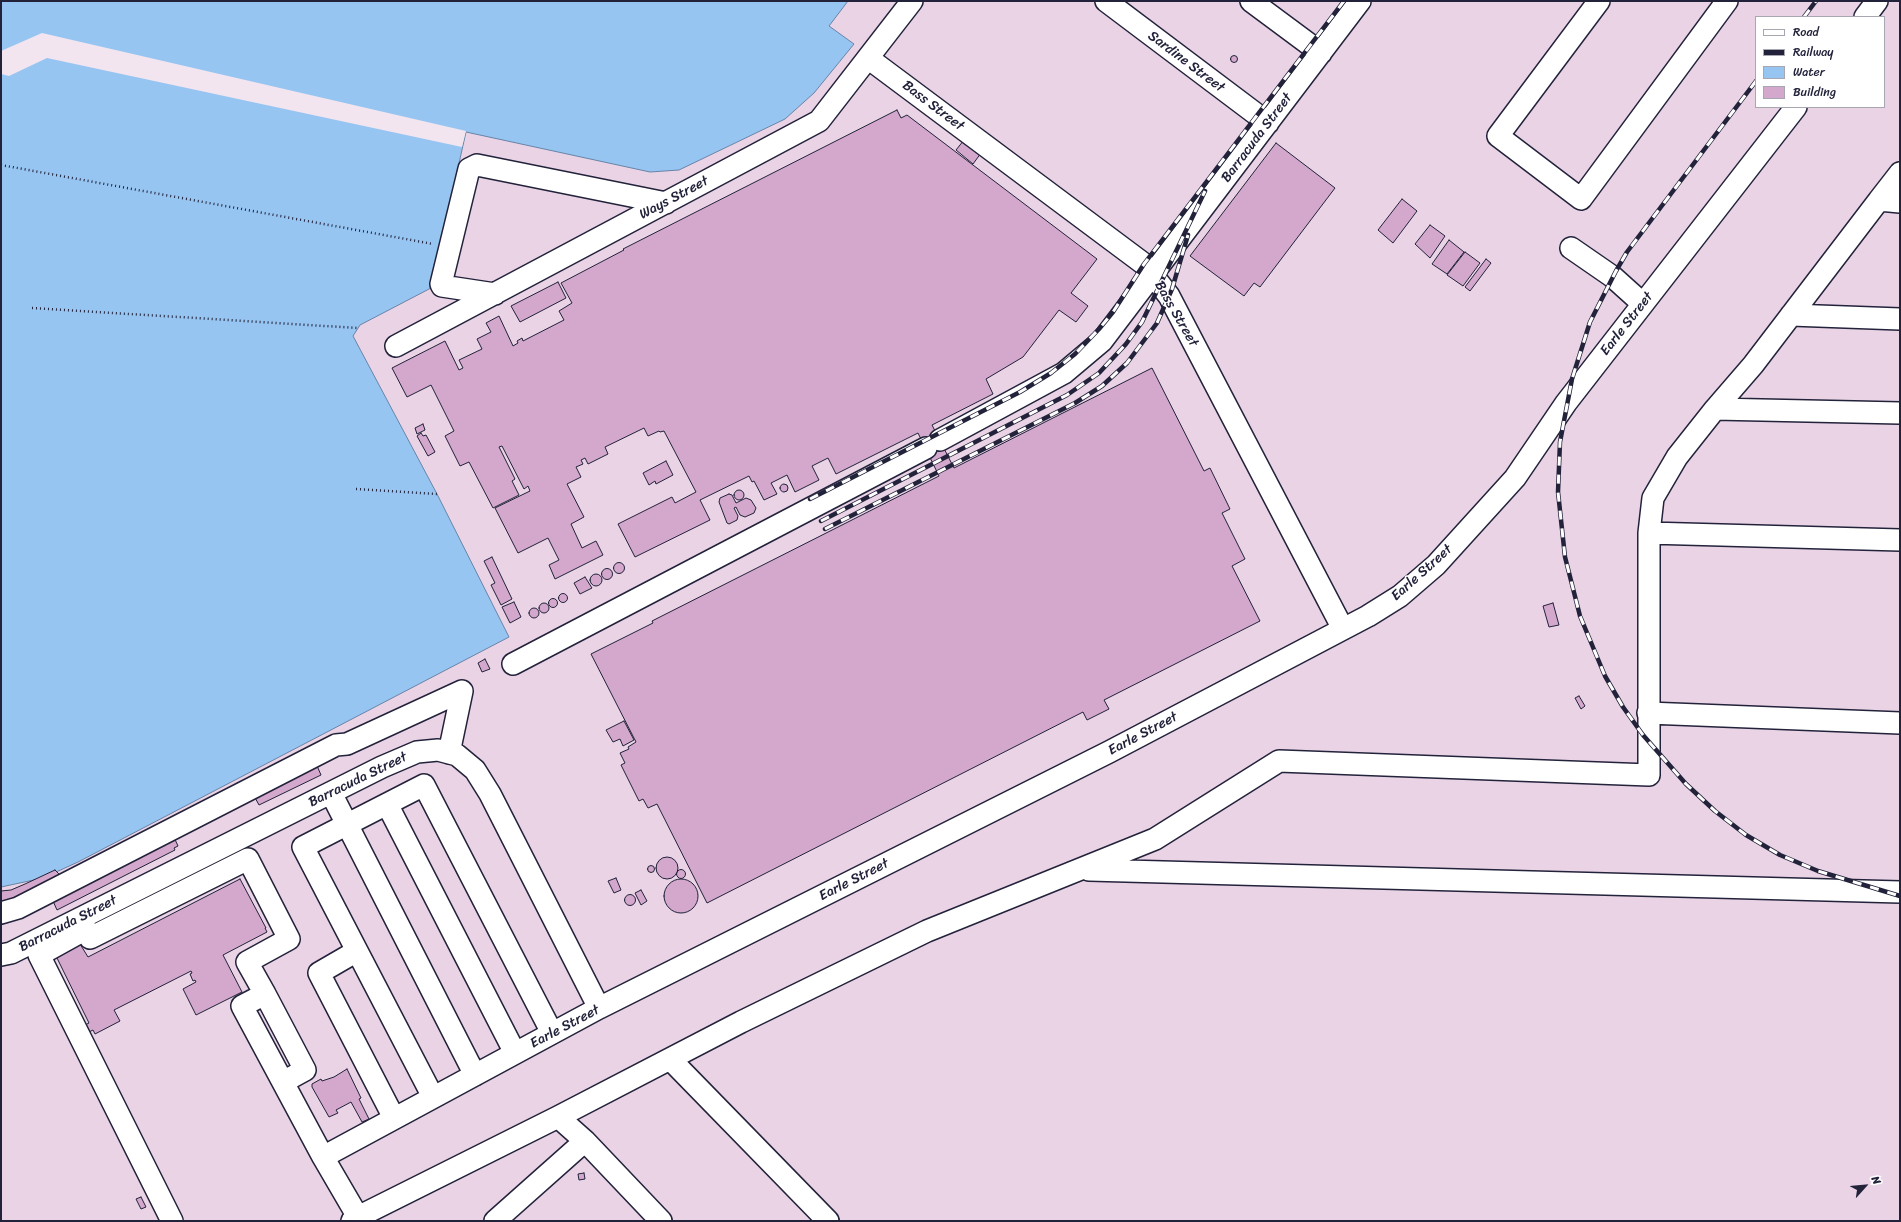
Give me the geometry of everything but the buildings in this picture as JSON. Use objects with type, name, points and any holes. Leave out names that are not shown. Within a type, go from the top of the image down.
[{"type":"street","name":"Ways Street","points":[[396,346],[819,121],[912,1]]},
{"type":"street","name":"Sardine Street","points":[[1106,1],[1268,123]]},
{"type":"street","points":[[1251,1],[1321,53]]},
{"type":"street","name":"Barracuda Street","points":[[512,664],[1064,374],[1102,341],[1360,1]]},
{"type":"street","points":[[1600,1],[1498,136],[1581,199],[1727,1]]},
{"type":"street","points":[[1866,16],[1877,1]]},
{"type":"street","name":"Bass Street","points":[[868,58],[1144,264],[1169,296],[1343,629]]},
{"type":"street","name":"Earle Street","points":[[323,1157],[599,1008],[1109,752],[1368,616],[1400,596],[1441,559],[1515,478],[1566,403],[1795,108]]},
{"type":"street","points":[[495,294],[442,286],[441,284],[469,169],[476,165],[666,203]]},
{"type":"street","points":[[172,1221],[39,955],[86,929],[90,938],[248,859],[289,939],[247,962],[265,994],[242,1006],[355,1219],[558,1117],[741,1022],[927,931],[1155,839],[1279,761],[1649,775],[1649,533],[1653,498],[1677,457],[1791,316],[1900,173]]},
{"type":"street","points":[[1880,200],[1900,202]]},
{"type":"street","points":[[1572,248],[1613,276],[1643,304]]},
{"type":"street","points":[[1791,316],[1900,319]]},
{"type":"street","points":[[1715,410],[1900,413]]},
{"type":"street","points":[[1649,533],[1900,540]]},
{"type":"street","points":[[1,913],[18,908],[336,745],[346,744],[462,691],[449,753]]},
{"type":"street","points":[[1648,713],[1900,723]]},
{"type":"street","name":"Barracuda Street","points":[[1,955],[18,949],[382,767],[417,752],[438,750],[457,756],[475,770],[490,794],[599,1008]]},
{"type":"street","points":[[433,1097],[303,847],[424,785],[552,1034]]},
{"type":"street","points":[[331,793],[475,1075]]},
{"type":"street","points":[[387,804],[515,1053]]},
{"type":"street","points":[[1080,869],[1900,892]]},
{"type":"street","points":[[357,951],[319,973],[394,1118]]},
{"type":"street","points":[[670,1059],[828,1221]]},
{"type":"street","points":[[558,1117],[585,1141],[661,1221]]},
{"type":"street","points":[[495,1221],[585,1141]]},
{"type":"path","points":[[1,165],[440,246]]},
{"type":"path","points":[[32,308],[358,328]]},
{"type":"path","points":[[356,489],[437,494]]},
{"type":"shaded area","points":[[1,1],[1900,1],[1900,1221],[1,1221]]},
{"type":"water","points":[[1,1],[848,1],[829,26],[854,44],[814,93],[785,119],[679,170],[650,172],[466,132],[431,288],[360,325],[353,336],[437,494],[509,637],[78,862],[43,878],[1,887]]},
{"type":"pier","points":[[42,33],[466,131],[462,147],[47,58],[9,76],[1,74],[1,51]]},
{"type":"railway","points":[[810,499],[1020,392],[1051,373],[1075,354],[1113,312],[1144,264],[1344,1]]},
{"type":"railway","points":[[1805,16],[1816,1]]},
{"type":"railway","points":[[1755,82],[1627,252],[1590,322],[1572,379],[1560,442],[1558,492],[1565,557],[1580,616],[1605,676],[1623,707],[1643,735],[1686,784],[1715,811],[1746,835],[1780,855],[1818,871],[1900,896]]},
{"type":"railway","points":[[821,521],[1067,395],[1099,373],[1126,344],[1142,322],[1205,191]]},
{"type":"railway","points":[[825,529],[1075,403],[1102,386],[1127,363],[1157,323],[1172,289],[1188,235]]}]
